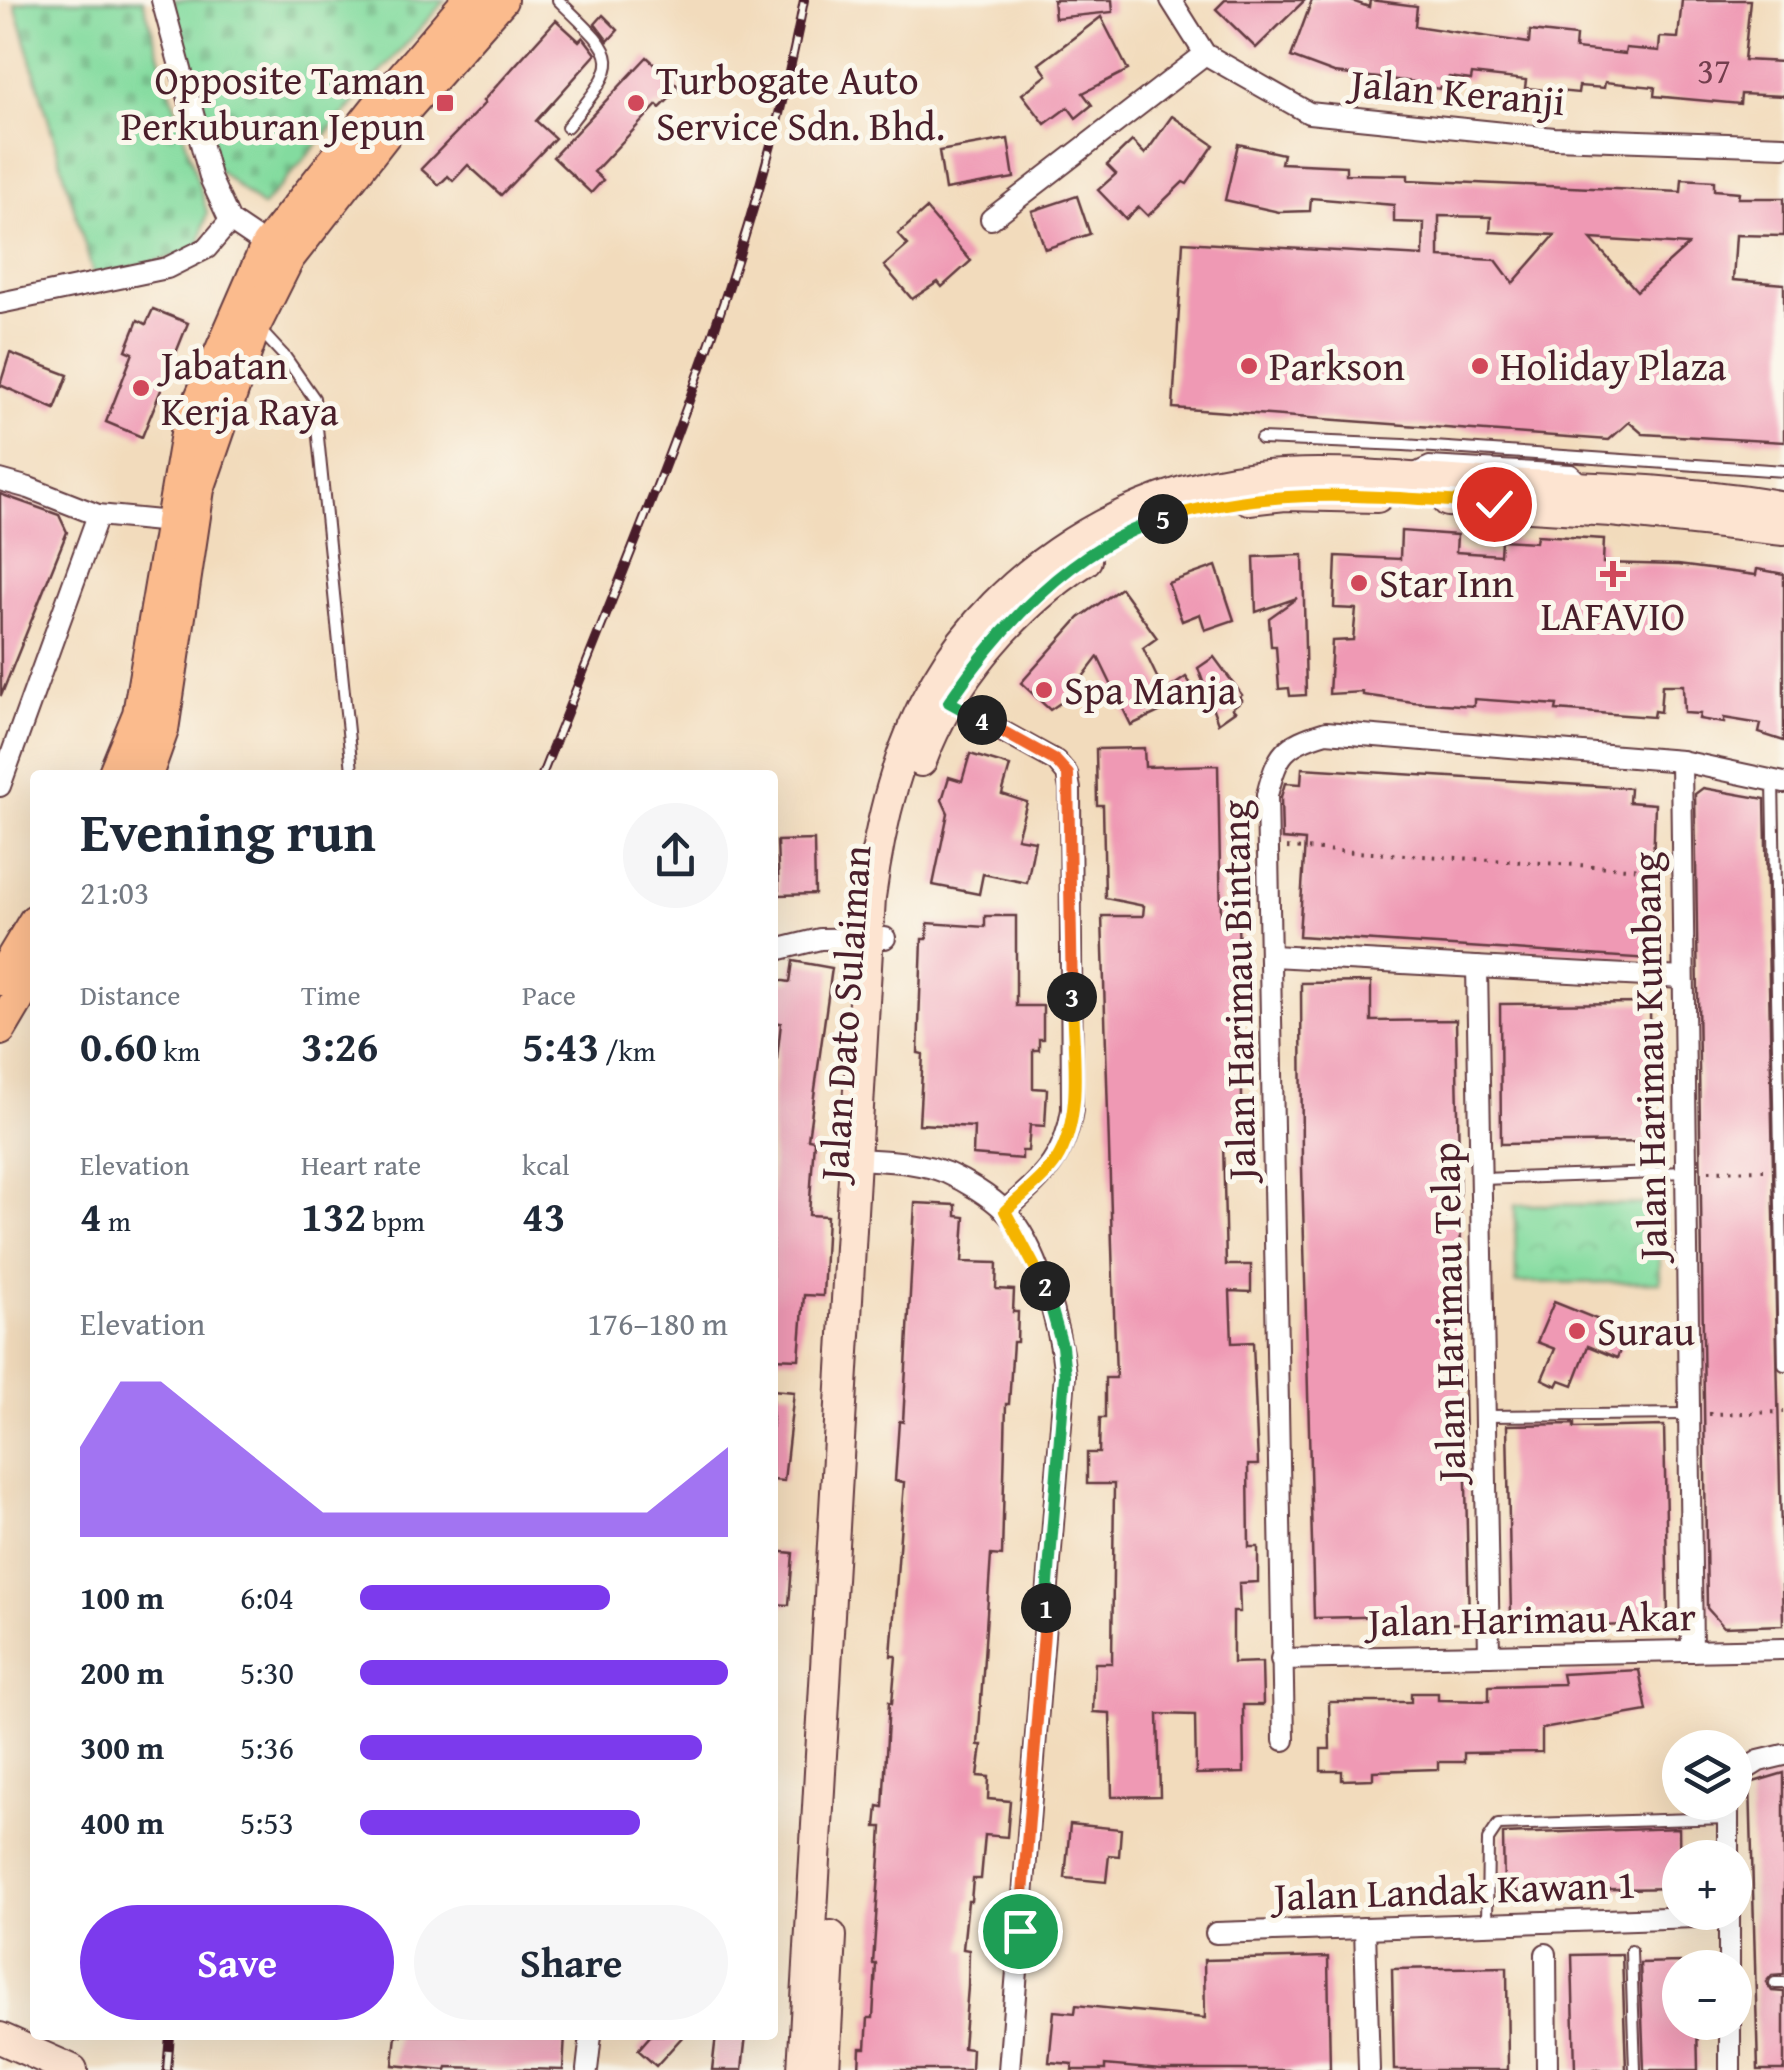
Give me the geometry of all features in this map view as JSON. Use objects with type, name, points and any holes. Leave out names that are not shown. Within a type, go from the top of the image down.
[{"type":"main road","points":[[116,770],[139,714],[188,428],[278,252],[380,104],[469,0]]},
{"type":"main road","points":[[278,252],[501,0]]},
{"type":"main road","points":[[148,770],[162,730],[198,489],[248,314]]},
{"type":"main road","points":[[0,979],[30,929]]},
{"type":"main road","points":[[0,1029],[30,978]]},
{"type":"street","points":[[162,0],[211,180],[230,221],[278,252]]},
{"type":"street","name":"Jalan Keranji","points":[[1171,0],[1206,54],[1309,113],[1554,138],[1784,146]]},
{"type":"street","points":[[990,219],[1206,54]]},
{"type":"street","points":[[0,303],[167,268],[208,248],[230,221]]},
{"type":"street","points":[[0,480],[98,515],[170,522]]},
{"type":"street","name":"Jalan Dato Sulaiman","points":[[1384,484],[1784,530]]},
{"type":"street","name":"Jalan Dato Sulaiman","points":[[803,2070],[877,937],[905,806],[940,697],[1014,620],[1067,572],[1108,544],[1155,521],[1236,500],[1384,484],[1671,492],[1784,507]]},
{"type":"street","points":[[0,786],[98,515]]},
{"type":"street","points":[[940,697],[1056,761],[1068,774],[1070,788],[1072,1110],[1066,1140],[1054,1164],[1005,1211]]},
{"type":"street","name":"Jalan Harimau Bintang","points":[[1284,1740],[1267,796],[1276,760],[1300,740],[1326,732],[1680,761],[1779,782]]},
{"type":"street","name":"Jalan Harimau Kumbang","points":[[1680,761],[1692,1651]]},
{"type":"street","points":[[778,950],[820,939],[877,937]]},
{"type":"street","points":[[1272,956],[1684,978]]},
{"type":"street","name":"Jalan Harimau Telap","points":[[1477,967],[1489,1655]]},
{"type":"street","points":[[864,1159],[919,1164],[946,1173],[1005,1211],[1044,1282],[1062,1346],[1065,1375],[1009,2070]]},
{"type":"street","name":"Jalan Dato Sulaiman","points":[[824,2070],[864,1159]]},
{"type":"street","name":"Jalan Harimau Akar","points":[[1281,1659],[1784,1649]]},
{"type":"street","points":[[1752,1765],[1784,1756]]},
{"type":"street","name":"Jalan Landak Kawan 1","points":[[1216,1933],[1662,1917]]},
{"type":"street","points":[[1365,1928],[1369,2070]]},
{"type":"street","name":"Jalan Landak Kawan 1","points":[[1718,1930],[1729,1942]]},
{"type":"street","points":[[1729,1930],[1729,1950]]},
{"type":"street","points":[[1546,1954],[1547,2070]]},
{"type":"street","points":[[0,2038],[72,2070]]},
{"type":"street","points":[[588,2070],[590,2040]]},
{"type":"street","points":[[1730,2040],[1730,2070]]},
{"type":"lane","points":[[558,0],[608,52],[605,79],[567,127]]},
{"type":"lane","points":[[248,314],[314,398],[352,770]]},
{"type":"lane","points":[[1261,440],[1784,471]]},
{"type":"lane","points":[[1380,445],[1384,484]]},
{"type":"lane","points":[[1779,782],[1784,1365]]},
{"type":"lane","points":[[1480,1178],[1686,1172]]},
{"type":"lane","points":[[1485,1416],[1689,1414]]},
{"type":"lane","points":[[1488,1924],[1488,1840],[1498,1826],[1662,1815]]},
{"type":"lane","points":[[1631,1951],[1634,2070]]},
{"type":"path","points":[[1268,847],[1682,872]]},
{"type":"path","points":[[1686,1172],[1780,1170]]},
{"type":"path","points":[[1689,1414],[1784,1412]]},
{"type":"green space","points":[[33,0],[143,0],[207,212],[198,251],[94,277],[15,4]]},
{"type":"green space","points":[[173,0],[445,0],[262,207],[215,167]]},
{"type":"green space","points":[[1659,1204],[1660,1282],[1516,1283],[1515,1205]]},
{"type":"building","points":[[1053,0],[1112,0],[1113,12],[1055,18]]},
{"type":"building","points":[[1225,0],[1305,0],[1256,48],[1216,9]]},
{"type":"building","points":[[1312,0],[1349,0],[1369,7],[1370,0],[1417,6],[1415,26],[1529,43],[1530,31],[1576,36],[1575,49],[1625,54],[1626,48],[1659,51],[1660,37],[1678,38],[1682,0],[1750,0],[1744,60],[1784,62],[1784,96],[1741,94],[1740,104],[1654,96],[1655,87],[1605,82],[1604,88],[1579,86],[1578,93],[1525,88],[1526,80],[1472,74],[1471,80],[1449,77],[1439,89],[1423,86],[1424,83],[1334,73],[1291,57]]},
{"type":"building","points":[[603,15],[618,30],[608,41],[595,24]]},
{"type":"building","points":[[1101,17],[1128,70],[1083,93],[1092,105],[1076,118],[1068,107],[1045,124],[1022,94],[1047,75],[1039,64]]},
{"type":"building","points":[[556,20],[579,41],[583,37],[596,54],[536,121],[555,138],[501,195],[468,165],[453,181],[448,176],[439,185],[421,169],[485,103]]},
{"type":"building","name":"Turbogate Auto Service Sdn. Bhd.","points":[[647,57],[680,88],[660,108],[657,105],[594,172],[603,180],[591,193],[553,157]]},
{"type":"building","points":[[1172,116],[1214,145],[1187,184],[1183,182],[1148,216],[1139,207],[1126,219],[1098,190],[1116,174],[1107,165],[1132,141],[1145,154]]},
{"type":"building","points":[[1008,139],[1014,178],[945,190],[939,151]]},
{"type":"building","name":"Holiday Plaza","points":[[1238,144],[1283,154],[1281,163],[1346,166],[1346,174],[1681,192],[1682,179],[1714,181],[1714,190],[1739,192],[1738,198],[1784,198],[1784,236],[1736,235],[1733,280],[1784,284],[1784,442],[1643,434],[1629,422],[1609,440],[1173,408],[1183,242],[1423,256],[1424,223],[1394,222],[1394,205],[1311,198],[1310,211],[1279,212],[1225,200]],"holes":[[[1439,216],[1491,217],[1490,232],[1555,235],[1513,283],[1496,260],[1439,257]],[[1591,239],[1688,245],[1637,291]]]},
{"type":"building","points":[[1077,196],[1090,234],[1045,249],[1032,211]]},
{"type":"building","points":[[926,209],[971,261],[942,287],[938,282],[912,299],[884,266],[908,245],[898,234]]},
{"type":"building","name":"Jabatan Kerja Raya","points":[[153,309],[188,323],[142,437],[106,422],[133,353],[126,350],[138,320],[146,324]]},
{"type":"building","name":"Jabatan Kerja Raya","points":[[10,353],[68,375],[55,409],[0,385]]},
{"type":"building","points":[[0,494],[59,515],[67,532],[1,696]]},
{"type":"building","points":[[1401,531],[1457,535],[1456,552],[1500,555],[1501,540],[1536,542],[1537,535],[1604,539],[1603,563],[1678,565],[1756,575],[1757,569],[1784,574],[1784,741],[1759,733],[1761,724],[1724,718],[1724,723],[1684,713],[1683,685],[1662,685],[1660,712],[1654,711],[1653,717],[1474,699],[1474,706],[1413,702],[1363,692],[1329,694],[1332,641],[1353,640],[1356,609],[1334,608],[1336,556],[1400,559]]},
{"type":"building","points":[[1303,555],[1306,695],[1290,696],[1289,688],[1279,689],[1276,646],[1271,646],[1269,618],[1297,598],[1256,612],[1254,557]]},
{"type":"building","points":[[1216,566],[1234,620],[1205,630],[1200,614],[1182,621],[1168,583]]},
{"type":"building","points":[[1121,588],[1157,638],[1143,648],[1164,692],[1186,677],[1198,694],[1131,725],[1098,657],[1066,699],[1050,710],[1021,683],[1079,618]]},
{"type":"building","points":[[1214,657],[1242,695],[1242,700],[1232,708],[1235,711],[1218,723],[1198,668]]},
{"type":"building","points":[[1144,748],[1145,767],[1218,765],[1221,920],[1238,920],[1243,1141],[1223,1141],[1226,1265],[1251,1265],[1251,1292],[1230,1291],[1232,1343],[1253,1342],[1258,1465],[1248,1465],[1249,1547],[1258,1547],[1258,1582],[1239,1583],[1240,1612],[1233,1612],[1233,1663],[1262,1662],[1263,1705],[1243,1705],[1244,1773],[1196,1774],[1195,1715],[1158,1714],[1160,1796],[1112,1797],[1110,1713],[1093,1712],[1095,1663],[1112,1663],[1114,1484],[1087,1484],[1087,1453],[1099,1453],[1100,1418],[1105,1418],[1105,1378],[1116,1378],[1102,916],[1143,916],[1144,906],[1105,898],[1103,805],[1097,805],[1096,749]]},
{"type":"building","points":[[970,754],[1010,766],[1002,794],[1027,802],[1017,838],[1035,841],[1027,883],[983,874],[979,894],[933,885],[948,813],[942,800],[949,777],[962,781]]},
{"type":"building","points":[[1302,768],[1630,788],[1629,802],[1655,804],[1650,959],[1299,936],[1305,841],[1282,839],[1281,797],[1285,783],[1301,784]]},
{"type":"building","points":[[1703,788],[1765,799],[1783,1625],[1724,1627],[1707,1608],[1695,794]]},
{"type":"building","points":[[814,840],[815,894],[779,895],[778,841]]},
{"type":"building","points":[[985,916],[1016,916],[1016,1006],[1043,1006],[1043,1039],[1039,1039],[1039,1050],[1033,1050],[1033,1088],[1047,1089],[1045,1126],[1030,1125],[1028,1151],[1022,1151],[1022,1159],[973,1155],[974,1127],[919,1124],[922,939],[927,939],[928,923],[985,927]]},
{"type":"building","points":[[793,961],[832,968],[808,1139],[814,1140],[809,1215],[827,1216],[823,1296],[804,1295],[799,1359],[778,1358],[778,980],[790,982]]},
{"type":"building","points":[[1371,982],[1371,1021],[1456,1020],[1469,1623],[1402,1625],[1402,1616],[1314,1618],[1301,983]]},
{"type":"building","points":[[1650,1003],[1651,1142],[1501,1144],[1500,1004]]},
{"type":"building","points":[[915,1203],[956,1205],[956,1216],[965,1217],[962,1262],[997,1263],[996,1289],[1014,1290],[1013,1312],[1018,1312],[1006,1404],[1002,1556],[991,1555],[978,1745],[982,1745],[978,1776],[989,1777],[988,1799],[1010,1801],[1007,1837],[985,1835],[981,1879],[973,1879],[968,1901],[963,1949],[969,1950],[963,2048],[972,2049],[971,2070],[859,2070],[860,2048],[866,2048],[868,2018],[873,2018],[882,1827],[876,1827],[878,1806],[883,1807],[889,1702],[892,1703],[896,1656],[891,1656],[904,1482],[895,1481],[899,1421],[903,1422]]},
{"type":"building","name":"Surau","points":[[1554,1302],[1626,1336],[1617,1358],[1588,1346],[1573,1385],[1560,1380],[1557,1386],[1542,1379],[1555,1349],[1537,1342]]},
{"type":"building","points":[[778,1391],[794,1392],[784,1481],[778,1480]]},
{"type":"building","points":[[1574,1424],[1574,1428],[1664,1426],[1668,1615],[1657,1624],[1597,1626],[1596,1613],[1511,1614],[1507,1425]]},
{"type":"building","points":[[778,1552],[793,1553],[789,1605],[778,1604]]},
{"type":"building","points":[[1639,1670],[1647,1711],[1542,1729],[1542,1752],[1464,1753],[1464,1762],[1438,1762],[1438,1769],[1373,1771],[1373,1779],[1342,1780],[1342,1771],[1321,1771],[1321,1749],[1330,1749],[1329,1702],[1411,1702],[1411,1693],[1438,1693],[1438,1700],[1489,1701],[1489,1686],[1564,1684],[1562,1674]]},
{"type":"building","points":[[1784,1773],[1784,1974],[1772,1975],[1766,1982],[1772,1991],[1784,1992],[1784,2070],[1758,2070],[1752,1782]]},
{"type":"building","points":[[1070,1824],[1121,1829],[1119,1856],[1109,1855],[1106,1882],[1065,1878]]},
{"type":"building","points":[[1679,1828],[1679,1840],[1662,1840],[1662,1888],[1504,1891],[1503,1834]]},
{"type":"building","points":[[1622,1954],[1626,2070],[1575,2070],[1572,1955]]},
{"type":"building","points":[[1328,1957],[1330,2070],[1161,2070],[1105,2065],[1105,2070],[1072,2070],[1073,2064],[1049,2062],[1054,2011],[1075,2013],[1076,2005],[1205,2018],[1204,1960]]},
{"type":"building","points":[[1662,1962],[1662,2040],[1697,2040],[1698,2070],[1644,2070],[1640,1963]]},
{"type":"building","points":[[1507,1967],[1508,2070],[1394,2070],[1392,1969]]},
{"type":"building","points":[[396,2040],[565,2040],[563,2070],[446,2070],[393,2065]]},
{"type":"building","points":[[647,2040],[679,2040],[656,2066],[638,2050]]},
{"type":"building","points":[[715,2040],[745,2040],[742,2070],[712,2070]]},
{"type":"railway","points":[[544,770],[656,489],[725,296],[756,199],[804,0]]},
{"type":"railway","points":[[167,2070],[170,2040]]},
{"type":"place","name":"Opposite Taman Perkuburan Jepun","points":[[445,103]]},
{"type":"place","name":"Turbogate Auto Service Sdn. Bhd.","points":[[636,103]]},
{"type":"place","name":"Parkson","points":[[1249,366]]},
{"type":"place","name":"Holiday Plaza","points":[[1480,366]]},
{"type":"place","name":"Jabatan Kerja Raya","points":[[141,388]]},
{"type":"place","name":"LAFAVIO","points":[[1613,574]]},
{"type":"place","name":"Star Inn","points":[[1359,583]]},
{"type":"place","name":"Spa Manja","points":[[1044,690]]},
{"type":"place","name":"Surau","points":[[1577,1331]]},
{"type":"route","points":[[1020,1931],[1065,1375],[1062,1346],[1044,1282],[1005,1211],[1054,1164],[1066,1140],[1072,1110],[1070,788],[1068,774],[1056,761],[949,702],[1014,620],[1067,572],[1108,544],[1155,521],[1236,500],[1285,496],[1494,504]]}]
